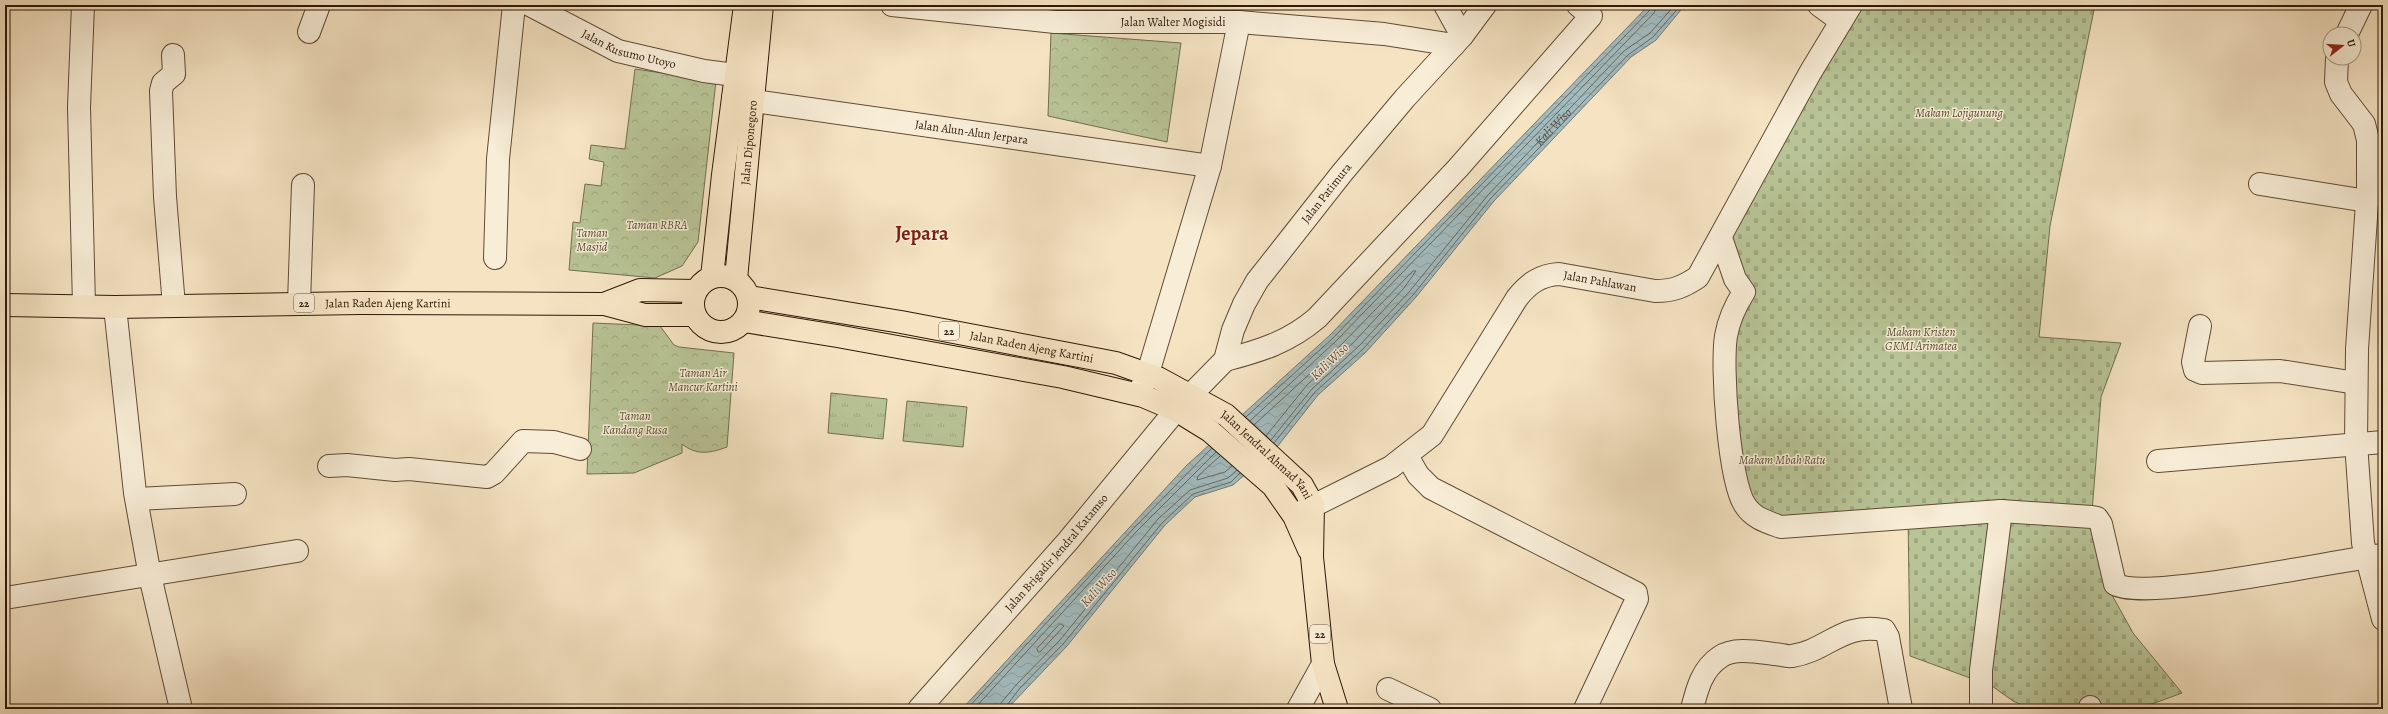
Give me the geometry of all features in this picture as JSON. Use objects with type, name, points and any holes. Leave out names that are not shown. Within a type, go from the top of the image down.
[{"type":"main road","name":"Jalan Diponegoro","points":[[736,280],[742,99],[735,75],[745,5]]},
{"type":"main road","name":"Jalan Diponegoro","points":[[704,284],[762,5]]},
{"type":"main road","name":"22","points":[[704,284],[720,275],[736,280]]},
{"type":"main road","points":[[704,284],[693,303],[695,315],[706,328],[722,333],[738,327],[744,321],[749,310],[749,297],[744,287],[736,280]]},
{"type":"main road","name":"Jalan Raden Ajeng Kartini","points":[[604,304],[640,290],[704,284]]},
{"type":"main road","name":"Jalan Raden Ajeng Kartini","points":[[749,297],[1093,357],[1148,373],[1192,395]]},
{"type":"main road","name":"Jalan Raden Ajeng Kartini","points":[[5,304],[115,307],[298,303],[604,304],[645,315],[695,315]]},
{"type":"main road","name":"Jalan Raden Ajeng Kartini","points":[[744,321],[837,336],[1064,377],[1138,394],[1176,410]]},
{"type":"main road","name":"Jalan Jendral Ahmad Yani","points":[[1192,395],[1226,415],[1280,479],[1312,557]]},
{"type":"main road","name":"Jalan Jendral Ahmad Yani","points":[[1176,410],[1210,431],[1280,479],[1302,485],[1313,505],[1312,557],[1323,664],[1338,709]]},
{"type":"street","points":[[83,5],[79,107],[84,305]]},
{"type":"street","points":[[309,32],[319,5]]},
{"type":"street","points":[[495,258],[498,159],[514,5]]},
{"type":"street","name":"Jalan Kusumo Utoyo","points":[[530,5],[618,51],[704,71],[735,75]]},
{"type":"street","name":"Jalan Walter Mogisidi","points":[[892,5],[1055,22],[1239,22],[1458,41]]},
{"type":"street","points":[[1444,5],[1458,41]]},
{"type":"street","name":"Jalan Patimura","points":[[1192,395],[1225,360],[1233,330],[1244,304],[1257,281],[1390,116],[1458,41],[1485,5]]},
{"type":"street","points":[[1819,5],[1846,13]]},
{"type":"street","points":[[2352,26],[2361,5]]},
{"type":"street","points":[[1225,360],[1279,344],[1302,330],[1317,318],[1458,168],[1585,10]]},
{"type":"street","name":"Jalan Pahlawan","points":[[1294,516],[1313,505],[1391,467],[1432,435],[1517,298],[1525,287],[1534,281],[1543,276],[1559,274],[1655,291],[1671,291],[1684,287],[1698,277],[1721,238],[1810,72],[1846,13]]},
{"type":"street","points":[[1138,394],[1148,373],[1210,166],[1239,22]]},
{"type":"street","points":[[173,55],[174,74],[163,83],[161,90],[166,197],[174,306]]},
{"type":"street","points":[[2337,66],[2336,82],[2341,94],[2364,124],[2368,140],[2373,192],[2356,383],[2356,443],[2358,492],[2374,556],[2383,619]]},
{"type":"street","name":"Jalan Alun-Alun Jerpara","points":[[742,99],[1210,166]]},
{"type":"street","points":[[2260,184],[2373,192]]},
{"type":"street","points":[[298,303],[303,185]]},
{"type":"street","points":[[1721,238],[1735,279],[1744,292],[1730,319],[1726,337],[1724,379],[1734,477],[1746,507],[1762,521],[1781,527],[2001,511],[2097,518],[2100,524],[2112,578],[2115,584],[2127,588],[2181,587],[2374,556]]},
{"type":"street","points":[[115,307],[137,499],[150,576],[181,709]]},
{"type":"street","points":[[2200,326],[2193,362],[2194,368],[2199,372],[2218,374],[2280,371],[2356,383]]},
{"type":"street","name":"Jalan Brigadir Jendral Katamso","points":[[919,709],[1068,541],[1176,410],[1192,395]]},
{"type":"street","points":[[329,466],[395,470],[409,469],[487,477],[494,473],[523,441],[554,442],[580,449]]},
{"type":"street","points":[[2158,461],[2356,443],[2383,442]]},
{"type":"street","points":[[1407,456],[1418,475],[1431,488],[1636,593],[1637,599],[1584,709]]},
{"type":"street","points":[[137,499],[235,494]]},
{"type":"street","points":[[1981,709],[1981,670],[2001,511]]},
{"type":"street","points":[[5,598],[297,552]]},
{"type":"street","points":[[1692,709],[1696,692],[1708,666],[1721,656],[1738,652],[1790,657],[1803,654],[1852,630],[1879,629],[1884,630],[1888,637],[1901,709]]},
{"type":"street","points":[[1298,709],[1323,664]]},
{"type":"street","points":[[1388,689],[1430,709]]},
{"type":"green space","name":"Makam Kristen GKMI Arimatea","points":[[1860,5],[2095,5],[2050,226],[2039,337],[2121,343],[2101,397],[2091,525],[2107,586],[2133,633],[2182,693],[2152,704],[2031,709],[2013,701],[1992,686],[1910,656],[1908,516],[1781,524],[1747,506],[1727,379],[1746,289],[1725,238]]},
{"type":"green space","points":[[1051,33],[1181,43],[1167,142],[1048,116]]},
{"type":"green space","name":"Taman RBRA","points":[[635,69],[716,81],[698,242],[682,266],[655,278],[569,270],[573,222],[580,223],[585,184],[601,186],[604,162],[589,159],[591,145],[625,149]]},
{"type":"green space","name":"Taman Kandang Rusa","points":[[593,323],[660,326],[674,345],[679,347],[734,353],[727,447],[710,452],[699,452],[682,444],[682,453],[634,473],[587,474]]},
{"type":"green space","points":[[831,393],[887,399],[883,439],[828,433]]},
{"type":"green space","points":[[907,401],[967,407],[963,447],[903,441]]},
{"type":"water","name":"Kali Wiso","points":[[1649,5],[1685,5],[1656,40],[1631,57],[1494,201],[1416,297],[1365,353],[1318,395],[1277,447],[1233,485],[1195,497],[1165,525],[1067,646],[1007,709],[962,709],[1187,465],[1330,335]]},
{"type":"district","name":"Jepara","points":[[922,233]]},
{"type":"park label","name":"Makam Lojigunung","points":[[1959,113]]},
{"type":"park label","name":"Taman Masjid","points":[[592,240]]},
{"type":"park label","name":"Taman Air Mancur Kartini","points":[[703,380]]},
{"type":"park label","name":"Makam Mbah Ratu","points":[[1782,460]]}]
